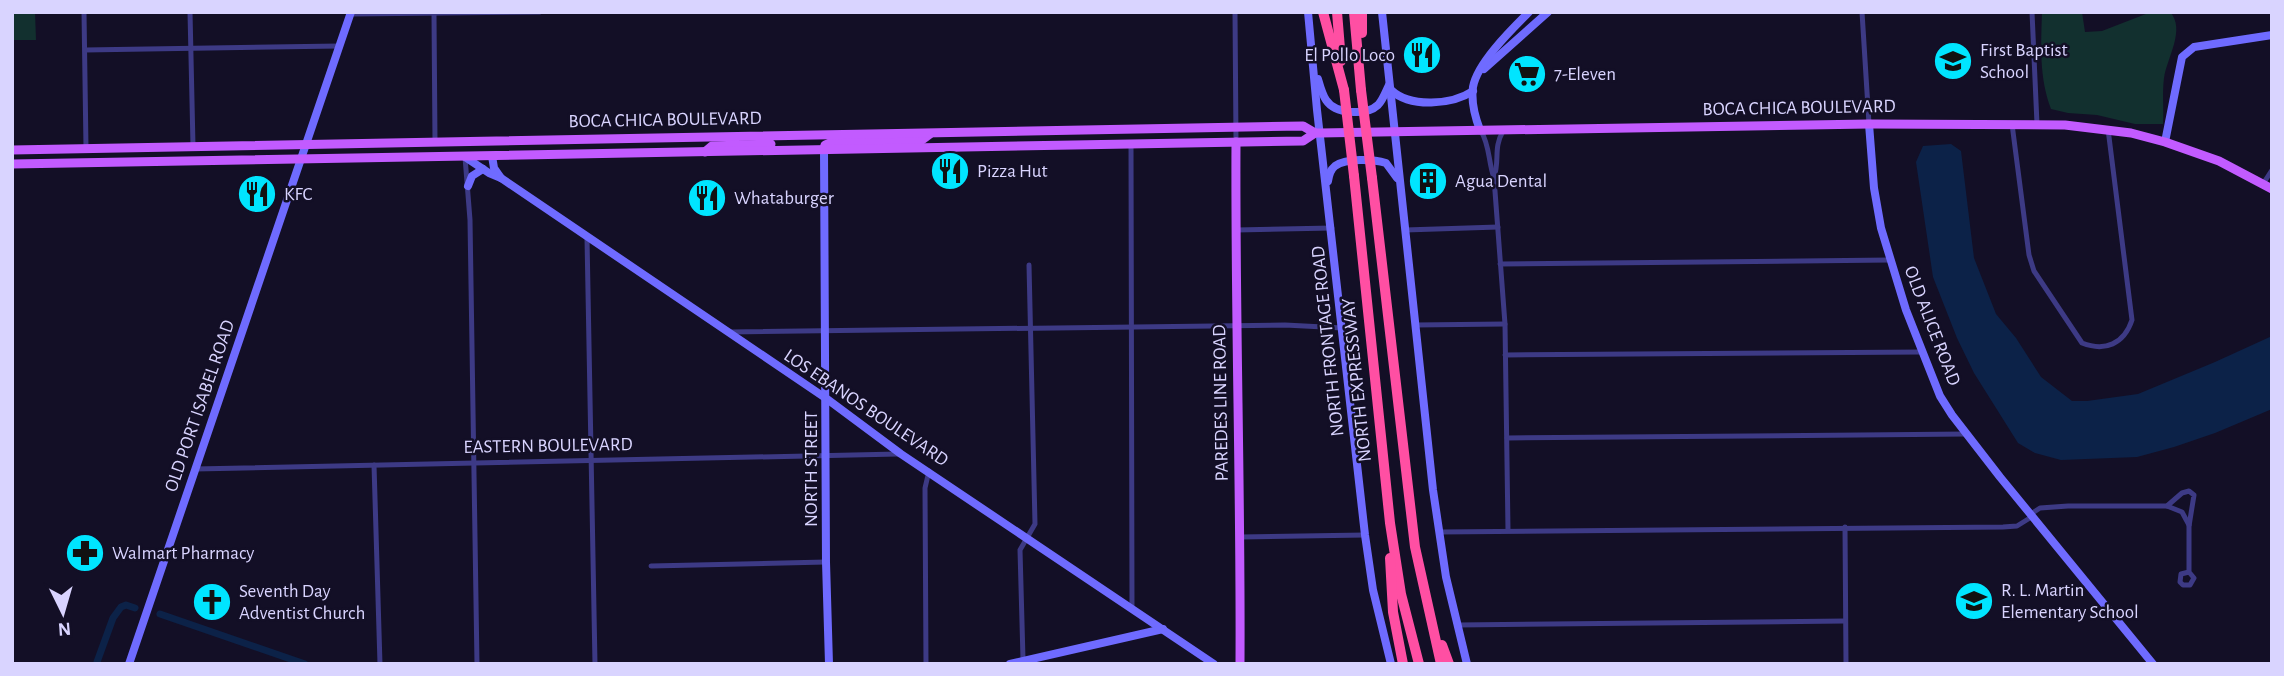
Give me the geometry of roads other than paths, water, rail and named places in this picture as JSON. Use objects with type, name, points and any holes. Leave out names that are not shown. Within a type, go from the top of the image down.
[{"type":"highway","points":[[1324,12],[1344,90]]},
{"type":"highway","points":[[1337,12],[1344,90]]},
{"type":"highway","points":[[1354,12],[1362,90]]},
{"type":"highway","points":[[1362,12],[1362,90]]},
{"type":"highway","name":"NORTH EXPRESSWAY","points":[[1344,90],[1390,523],[1401,594],[1419,664]]},
{"type":"highway","name":"NORTH EXPRESSWAY","points":[[1362,90],[1415,547],[1441,664]]},
{"type":"highway","points":[[1383,453],[1393,612],[1403,664]]},
{"type":"highway","points":[[1422,584],[1449,664]]},
{"type":"main road","name":"BOCA CHICA BOULEVARD","points":[[12,164],[1303,141],[1317,133],[2037,124],[2108,129],[2165,142],[2219,162],[2267,187]]},
{"type":"main road","name":"BOCA CHICA BOULEVARD","points":[[12,150],[1303,125],[1317,133]]},
{"type":"main road","points":[[824,149],[825,145],[834,141],[922,140],[932,133]]},
{"type":"main road","points":[[705,152],[712,145],[809,144],[815,139],[815,135]]},
{"type":"main road","name":"PAREDES LINE ROAD","points":[[1236,142],[1240,664]]},
{"type":"street","points":[[84,12],[86,148]]},
{"type":"street","points":[[190,12],[193,146]]},
{"type":"street","points":[[351,13],[434,15],[540,12]]},
{"type":"street","points":[[1235,12],[1236,142]]},
{"type":"street","name":"NORTH FRONTAGE ROAD","points":[[1308,12],[1317,133],[1327,186],[1365,535],[1373,590],[1391,664]]},
{"type":"street","points":[[1382,12],[1438,532],[1467,664]]},
{"type":"street","points":[[1479,74],[1548,12]]},
{"type":"street","name":"OLD ALICE ROAD","points":[[1862,12],[1876,205],[1890,260],[1922,352],[1941,396],[1967,434],[2153,664]]},
{"type":"street","points":[[2032,12],[2037,124]]},
{"type":"street","name":"OLD PORT ISABEL ROAD","points":[[129,664],[351,13]]},
{"type":"street","points":[[1507,530],[1505,324],[1498,228],[1488,144],[1475,117],[1473,91],[1479,74],[1498,43],[1528,13]]},
{"type":"street","points":[[434,15],[435,142]]},
{"type":"street","points":[[2165,142],[2179,66],[2188,51],[2194,47],[2272,36]]},
{"type":"street","points":[[85,50],[339,46]]},
{"type":"street","points":[[1314,69],[1325,99],[1335,108],[1347,111],[1366,110],[1377,106],[1391,86]]},
{"type":"street","points":[[1391,86],[1397,95],[1411,101],[1463,97],[1473,91]]},
{"type":"street","points":[[2012,124],[2025,236],[2034,271],[2082,343],[2094,348],[2109,347],[2121,340],[2133,320],[2108,129]]},
{"type":"street","points":[[1494,178],[1498,166],[1496,144],[1503,130]]},
{"type":"street","points":[[1131,144],[1132,610]]},
{"type":"street","name":"NORTH STREET","points":[[824,149],[829,664]]},
{"type":"street","points":[[492,156],[501,178]]},
{"type":"street","points":[[465,157],[468,186],[477,664]]},
{"type":"street","name":"LOS EBANOS BOULEVARD","points":[[465,157],[501,178],[827,400],[901,454],[929,470],[1214,664]]},
{"type":"street","points":[[1327,186],[1334,167],[1350,162],[1374,161],[1390,166],[1400,188]]},
{"type":"street","points":[[468,186],[472,176],[483,169]]},
{"type":"street","points":[[2267,187],[2272,170]]},
{"type":"street","points":[[1236,230],[1332,228]]},
{"type":"street","points":[[1405,230],[1498,228]]},
{"type":"street","points":[[587,238],[595,664]]},
{"type":"street","points":[[1500,264],[1890,260]]},
{"type":"street","points":[[1023,659],[1020,550],[1035,524],[1029,265]]},
{"type":"street","points":[[1415,326],[1505,324]]},
{"type":"street","points":[[728,332],[1285,325],[1343,327]]},
{"type":"street","points":[[1505,355],[1922,352]]},
{"type":"street","points":[[1507,438],[1967,434]]},
{"type":"street","name":"EASTERN BOULEVARD","points":[[195,470],[901,454]]},
{"type":"street","points":[[374,466],[380,664]]},
{"type":"street","points":[[926,664],[925,488],[929,470]]},
{"type":"street","points":[[2167,506],[2182,493],[2192,492],[2194,500],[2189,526],[2189,572]]},
{"type":"street","points":[[1438,532],[2003,527],[2017,526],[2040,508],[2068,506],[2167,506],[2182,512],[2189,526]]},
{"type":"street","points":[[1845,527],[1846,664]]},
{"type":"street","points":[[1241,537],[1365,535]]},
{"type":"street","points":[[651,566],[826,562]]},
{"type":"street","points":[[1457,625],[1845,621]]},
{"type":"street","points":[[1010,664],[1163,629]]},
{"type":"water","points":[[1951,144],[1961,151],[1974,258],[1996,314],[2016,338],[2041,377],[2072,401],[2138,394],[2272,336],[2272,409],[2215,433],[2137,457],[2061,460],[2035,453],[2018,443],[1974,373],[1933,277],[1916,162],[1923,146]]},
{"type":"waterway","points":[[97,662],[113,618],[121,607],[126,605],[135,608]]},
{"type":"waterway","points":[[160,614],[305,664]]},
{"type":"place","name":"El Pollo Loco","points":[[1422,55]]},
{"type":"place","name":"First Baptist School","points":[[1953,61]]},
{"type":"place","name":"7-Eleven","points":[[1527,74]]},
{"type":"place","name":"Pizza Hut","points":[[950,171]]},
{"type":"place","name":"Agua Dental","points":[[1428,181]]},
{"type":"place","name":"KFC","points":[[257,194]]},
{"type":"place","name":"Whataburger","points":[[707,198]]},
{"type":"place","name":"Walmart Pharmacy","points":[[85,553]]},
{"type":"place","name":"R. L. Martin Elementary School","points":[[1974,601]]},
{"type":"place","name":"Seventh Day Adventist Church","points":[[212,602]]}]
